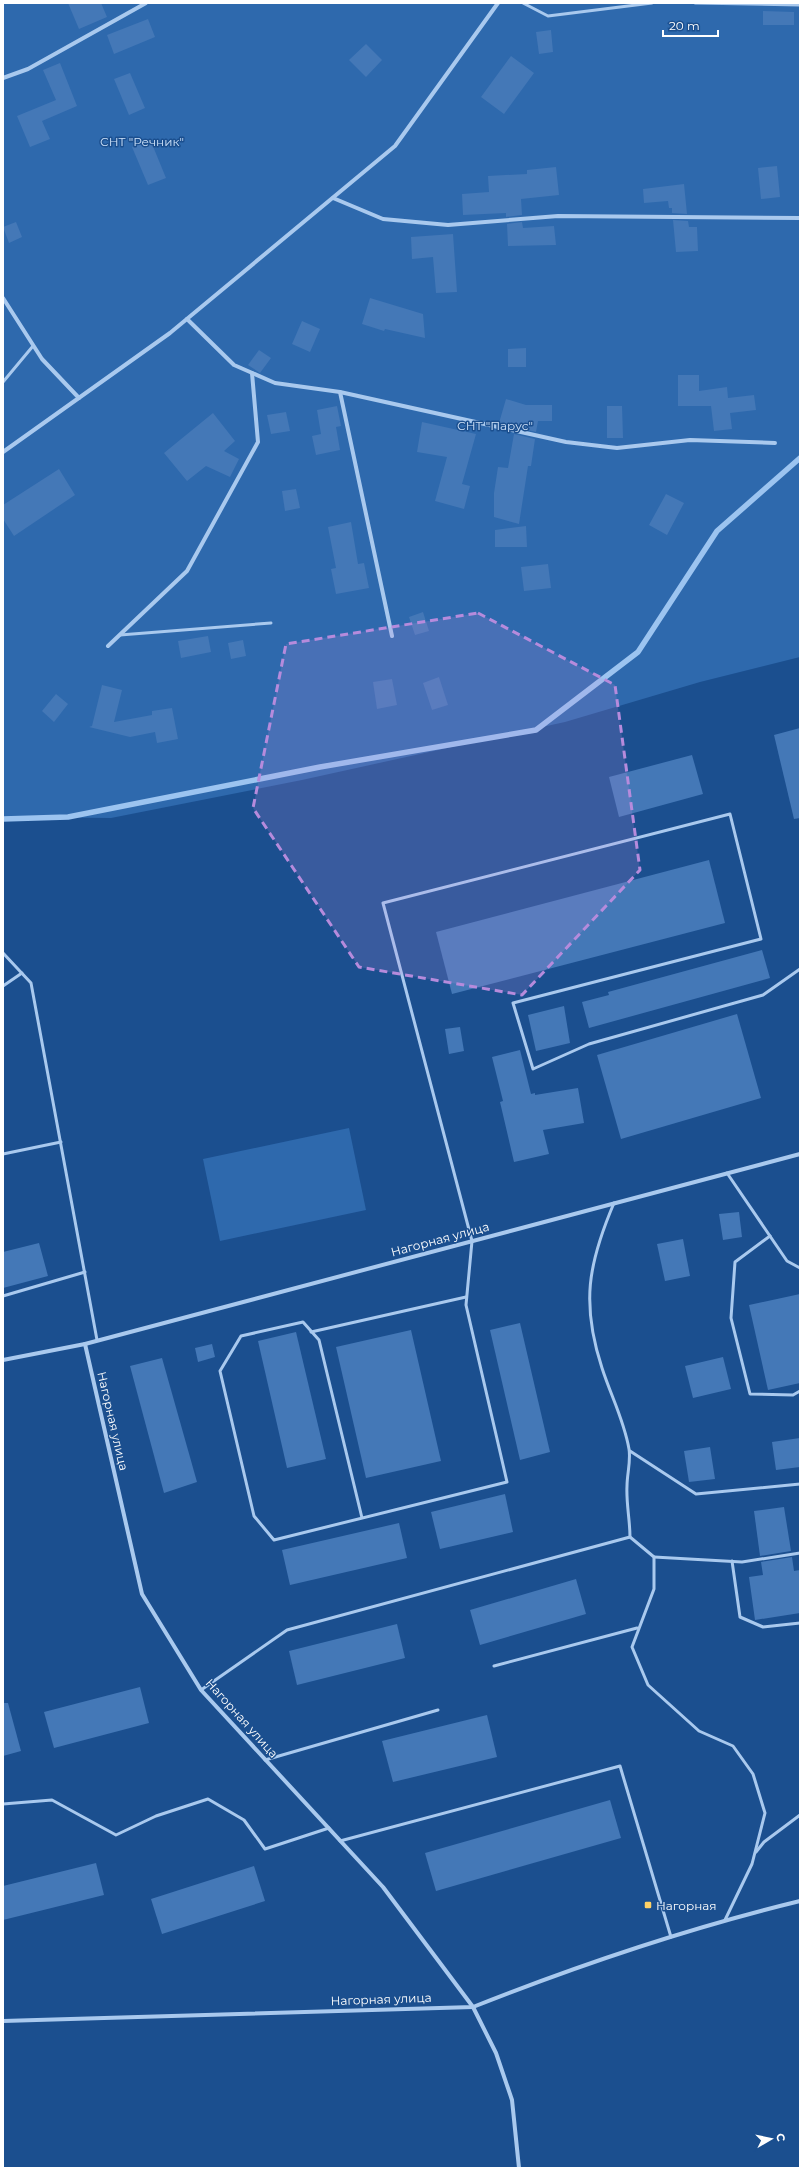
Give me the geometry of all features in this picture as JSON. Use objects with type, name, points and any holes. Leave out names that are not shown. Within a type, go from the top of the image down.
[{"type":"street","points":[[3,78],[28,69],[146,3]]},
{"type":"street","points":[[3,452],[187,319],[395,146],[498,3]]},
{"type":"street","points":[[332,198],[383,220],[448,225],[558,216],[800,218]]},
{"type":"street","points":[[3,298],[42,359],[79,398]]},
{"type":"street","points":[[187,319],[234,365],[275,383],[340,392],[566,442],[617,448],[690,440],[775,444]]},
{"type":"street","points":[[108,646],[187,571],[258,442],[252,373]]},
{"type":"street","points":[[340,392],[392,636]]},
{"type":"street","name":"Нагорная улица","points":[[3,1360],[85,1344],[800,1154]]},
{"type":"street","name":"Нагорная улица","points":[[85,1344],[142,1594],[201,1690],[383,1887],[473,2007]]},
{"type":"street","name":"Нагорная улица","points":[[3,2021],[473,2007],[524,1986],[671,1937],[725,1920],[800,1901]]},
{"type":"street","points":[[473,2007],[496,2053],[512,2100],[519,2168]]},
{"type":"lane","points":[[523,3],[548,16],[652,3]]},
{"type":"lane","points":[[695,3],[800,5]]},
{"type":"lane","points":[[3,382],[33,346]]},
{"type":"lane","points":[[120,635],[271,623]]},
{"type":"lane","points":[[362,1518],[319,1340],[303,1322],[241,1336],[220,1371],[254,1516],[274,1540],[507,1482],[466,1305],[472,1241],[383,903],[730,814],[761,939],[513,1003],[533,1069],[589,1044],[763,995],[800,969]]},
{"type":"lane","points":[[3,953],[32,983],[97,1340]]},
{"type":"lane","points":[[3,986],[22,973]]},
{"type":"lane","points":[[3,1154],[61,1142]]},
{"type":"lane","points":[[727,1173],[787,1261],[800,1268]]},
{"type":"lane","points":[[614,1203],[600,1236],[592,1266],[589,1315],[602,1369],[619,1408],[630,1451],[626,1487],[630,1537],[654,1557],[742,1562],[800,1554]]},
{"type":"lane","points":[[770,1236],[735,1262],[730,1318],[750,1394],[792,1395],[800,1392]]},
{"type":"lane","points":[[3,1296],[85,1272]]},
{"type":"lane","points":[[311,1332],[466,1297]]},
{"type":"lane","points":[[630,1451],[696,1494],[800,1484]]},
{"type":"lane","points":[[201,1690],[287,1630],[630,1537]]},
{"type":"lane","points":[[654,1557],[654,1589],[637,1628],[632,1647],[648,1685],[699,1731],[734,1746],[752,1774],[765,1813],[752,1864],[725,1920]]},
{"type":"lane","points":[[732,1561],[740,1617],[763,1627],[800,1623]]},
{"type":"lane","points":[[494,1666],[637,1628]]},
{"type":"lane","points":[[265,1760],[438,1710]]},
{"type":"lane","points":[[340,1841],[620,1766],[671,1937]]},
{"type":"lane","points":[[3,1804],[52,1800],[116,1835],[156,1816],[208,1799],[244,1820],[265,1849],[329,1828]]},
{"type":"lane","points":[[754,1855],[764,1842],[800,1815]]},
{"type":"highlighted area","points":[[478,613],[615,685],[640,870],[522,995],[359,967],[253,808],[286,644]]},
{"type":"green space","name":"СНТ \"Парус\"","points":[[3,3],[800,3],[800,657],[700,682],[565,722],[302,780],[111,818],[3,817]]},
{"type":"green space","points":[[349,1128],[366,1210],[220,1241],[203,1159]]},
{"type":"building","points":[[68,3],[101,3],[107,17],[79,29]]},
{"type":"building","points":[[763,11],[794,12],[794,25],[763,25]]},
{"type":"building","points":[[148,19],[155,37],[114,54],[107,35]]},
{"type":"building","points":[[551,30],[553,52],[539,54],[536,32]]},
{"type":"building","points":[[366,44],[382,60],[366,77],[349,60]]},
{"type":"building","points":[[511,56],[534,73],[504,114],[481,97]]},
{"type":"building","points":[[60,63],[77,106],[42,121],[50,139],[30,147],[17,116],[56,100],[43,70]]},
{"type":"building","points":[[130,73],[145,108],[129,115],[114,79]]},
{"type":"building","points":[[150,139],[166,178],[148,185],[132,147]]},
{"type":"building","points":[[777,166],[780,197],[761,199],[758,168]]},
{"type":"building","points":[[556,167],[559,195],[521,199],[522,215],[506,217],[506,213],[463,215],[462,194],[489,192],[488,176],[527,174],[527,170]]},
{"type":"building","points":[[684,184],[687,214],[672,213],[672,208],[669,208],[668,201],[644,203],[643,189]]},
{"type":"building","points":[[673,220],[688,221],[689,227],[697,227],[698,251],[676,252]]},
{"type":"building","points":[[16,222],[22,237],[9,243],[3,227]]},
{"type":"building","points":[[522,222],[523,228],[554,226],[556,245],[508,246],[507,224]]},
{"type":"building","points":[[453,234],[457,292],[436,293],[433,257],[412,259],[411,237]]},
{"type":"building","points":[[370,298],[423,314],[425,338],[385,329],[384,331],[362,324]]},
{"type":"building","points":[[302,321],[320,329],[310,352],[292,344]]},
{"type":"building","points":[[526,348],[526,367],[508,367],[508,349]]},
{"type":"building","points":[[259,350],[271,358],[260,373],[248,365]]},
{"type":"building","points":[[678,375],[699,375],[699,391],[727,387],[728,398],[754,395],[756,410],[730,413],[732,429],[714,431],[711,406],[678,406]]},
{"type":"building","points":[[506,399],[526,405],[552,405],[552,421],[538,421],[536,432],[499,423]]},
{"type":"building","points":[[337,406],[341,426],[336,427],[340,450],[316,455],[312,436],[321,434],[317,410]]},
{"type":"building","points":[[607,406],[622,406],[623,438],[607,438]]},
{"type":"building","points":[[286,412],[290,431],[271,434],[267,415]]},
{"type":"building","points":[[213,413],[235,441],[224,451],[239,459],[230,477],[206,466],[187,481],[164,453]]},
{"type":"building","points":[[422,422],[476,434],[462,484],[470,486],[464,509],[435,501],[447,457],[417,452]]},
{"type":"building","points":[[514,434],[535,439],[531,466],[528,466],[519,524],[494,517],[494,493],[498,467],[508,468]]},
{"type":"building","points":[[59,469],[75,495],[14,536],[3,519],[3,505]]},
{"type":"building","points":[[296,489],[300,508],[285,511],[282,491]]},
{"type":"building","points":[[666,494],[684,503],[667,535],[649,525]]},
{"type":"building","points":[[351,522],[358,564],[364,563],[369,588],[336,594],[331,569],[336,568],[328,527]]},
{"type":"building","points":[[526,526],[527,547],[495,547],[495,530]]},
{"type":"building","points":[[548,564],[551,588],[524,591],[521,567]]},
{"type":"building","points":[[423,612],[429,631],[415,635],[409,617]]},
{"type":"building","points":[[208,636],[211,652],[181,658],[178,641]]},
{"type":"building","points":[[243,640],[246,656],[231,659],[228,643]]},
{"type":"building","points":[[439,677],[448,705],[432,710],[423,683]]},
{"type":"building","points":[[392,679],[397,705],[377,709],[373,682]]},
{"type":"building","points":[[102,685],[122,690],[114,722],[152,715],[152,711],[172,708],[178,739],[157,743],[155,732],[130,737],[89,727],[92,726]]},
{"type":"building","points":[[56,694],[68,704],[54,722],[42,711]]},
{"type":"building","points":[[800,728],[800,818],[794,819],[774,735]]},
{"type":"building","points":[[692,755],[703,794],[619,817],[609,777]]},
{"type":"building","points":[[709,860],[725,923],[452,994],[436,932]]},
{"type":"building","points":[[762,950],[770,978],[589,1028],[582,1002],[609,995],[608,992]]},
{"type":"building","points":[[564,1006],[570,1043],[536,1051],[528,1015]]},
{"type":"building","points":[[737,1014],[761,1098],[621,1139],[597,1055]]},
{"type":"building","points":[[460,1027],[464,1051],[449,1054],[445,1029]]},
{"type":"building","points":[[520,1050],[531,1094],[535,1093],[535,1095],[578,1088],[584,1123],[543,1130],[549,1154],[514,1162],[500,1102],[503,1101],[492,1057]]},
{"type":"building","points":[[739,1212],[742,1237],[723,1240],[719,1214]]},
{"type":"building","points":[[683,1239],[690,1276],[665,1281],[657,1244]]},
{"type":"building","points":[[39,1243],[48,1276],[3,1288],[3,1252]]},
{"type":"building","points":[[800,1294],[800,1383],[768,1390],[749,1305]]},
{"type":"building","points":[[520,1323],[550,1452],[520,1460],[490,1330]]},
{"type":"building","points":[[411,1330],[441,1461],[366,1478],[336,1347]]},
{"type":"building","points":[[296,1332],[326,1459],[287,1468],[258,1341]]},
{"type":"building","points":[[212,1344],[215,1357],[198,1362],[195,1348]]},
{"type":"building","points":[[723,1357],[731,1389],[693,1398],[685,1366]]},
{"type":"building","points":[[162,1358],[197,1482],[164,1493],[130,1366]]},
{"type":"building","points":[[800,1438],[800,1467],[776,1470],[772,1442]]},
{"type":"building","points":[[710,1447],[715,1479],[689,1482],[684,1451]]},
{"type":"building","points":[[505,1494],[513,1532],[440,1549],[431,1512]]},
{"type":"building","points":[[784,1507],[791,1551],[760,1556],[754,1511]]},
{"type":"building","points":[[399,1523],[407,1558],[290,1585],[282,1550]]},
{"type":"building","points":[[792,1557],[794,1571],[800,1570],[800,1613],[755,1620],[749,1577],[763,1575],[761,1562]]},
{"type":"building","points":[[576,1579],[586,1614],[480,1645],[470,1610]]},
{"type":"building","points":[[397,1624],[405,1658],[297,1685],[289,1651]]},
{"type":"building","points":[[140,1687],[149,1723],[54,1748],[44,1712]]},
{"type":"building","points":[[3,1703],[8,1703],[21,1751],[3,1756]]},
{"type":"building","points":[[487,1715],[497,1757],[393,1782],[382,1741]]},
{"type":"building","points":[[610,1800],[621,1838],[436,1891],[425,1853]]},
{"type":"building","points":[[96,1863],[104,1895],[3,1920],[3,1886]]},
{"type":"building","points":[[254,1866],[265,1901],[162,1934],[151,1899]]},
{"type":"waterway","points":[[3,819],[68,817],[320,767],[536,730],[638,652],[717,531],[800,458]]},
{"type":"place","name":"Нагорная","points":[[648,1905]]},
{"type":"park label","name":"СНТ \"Речник\"","points":[[142,141]]}]
